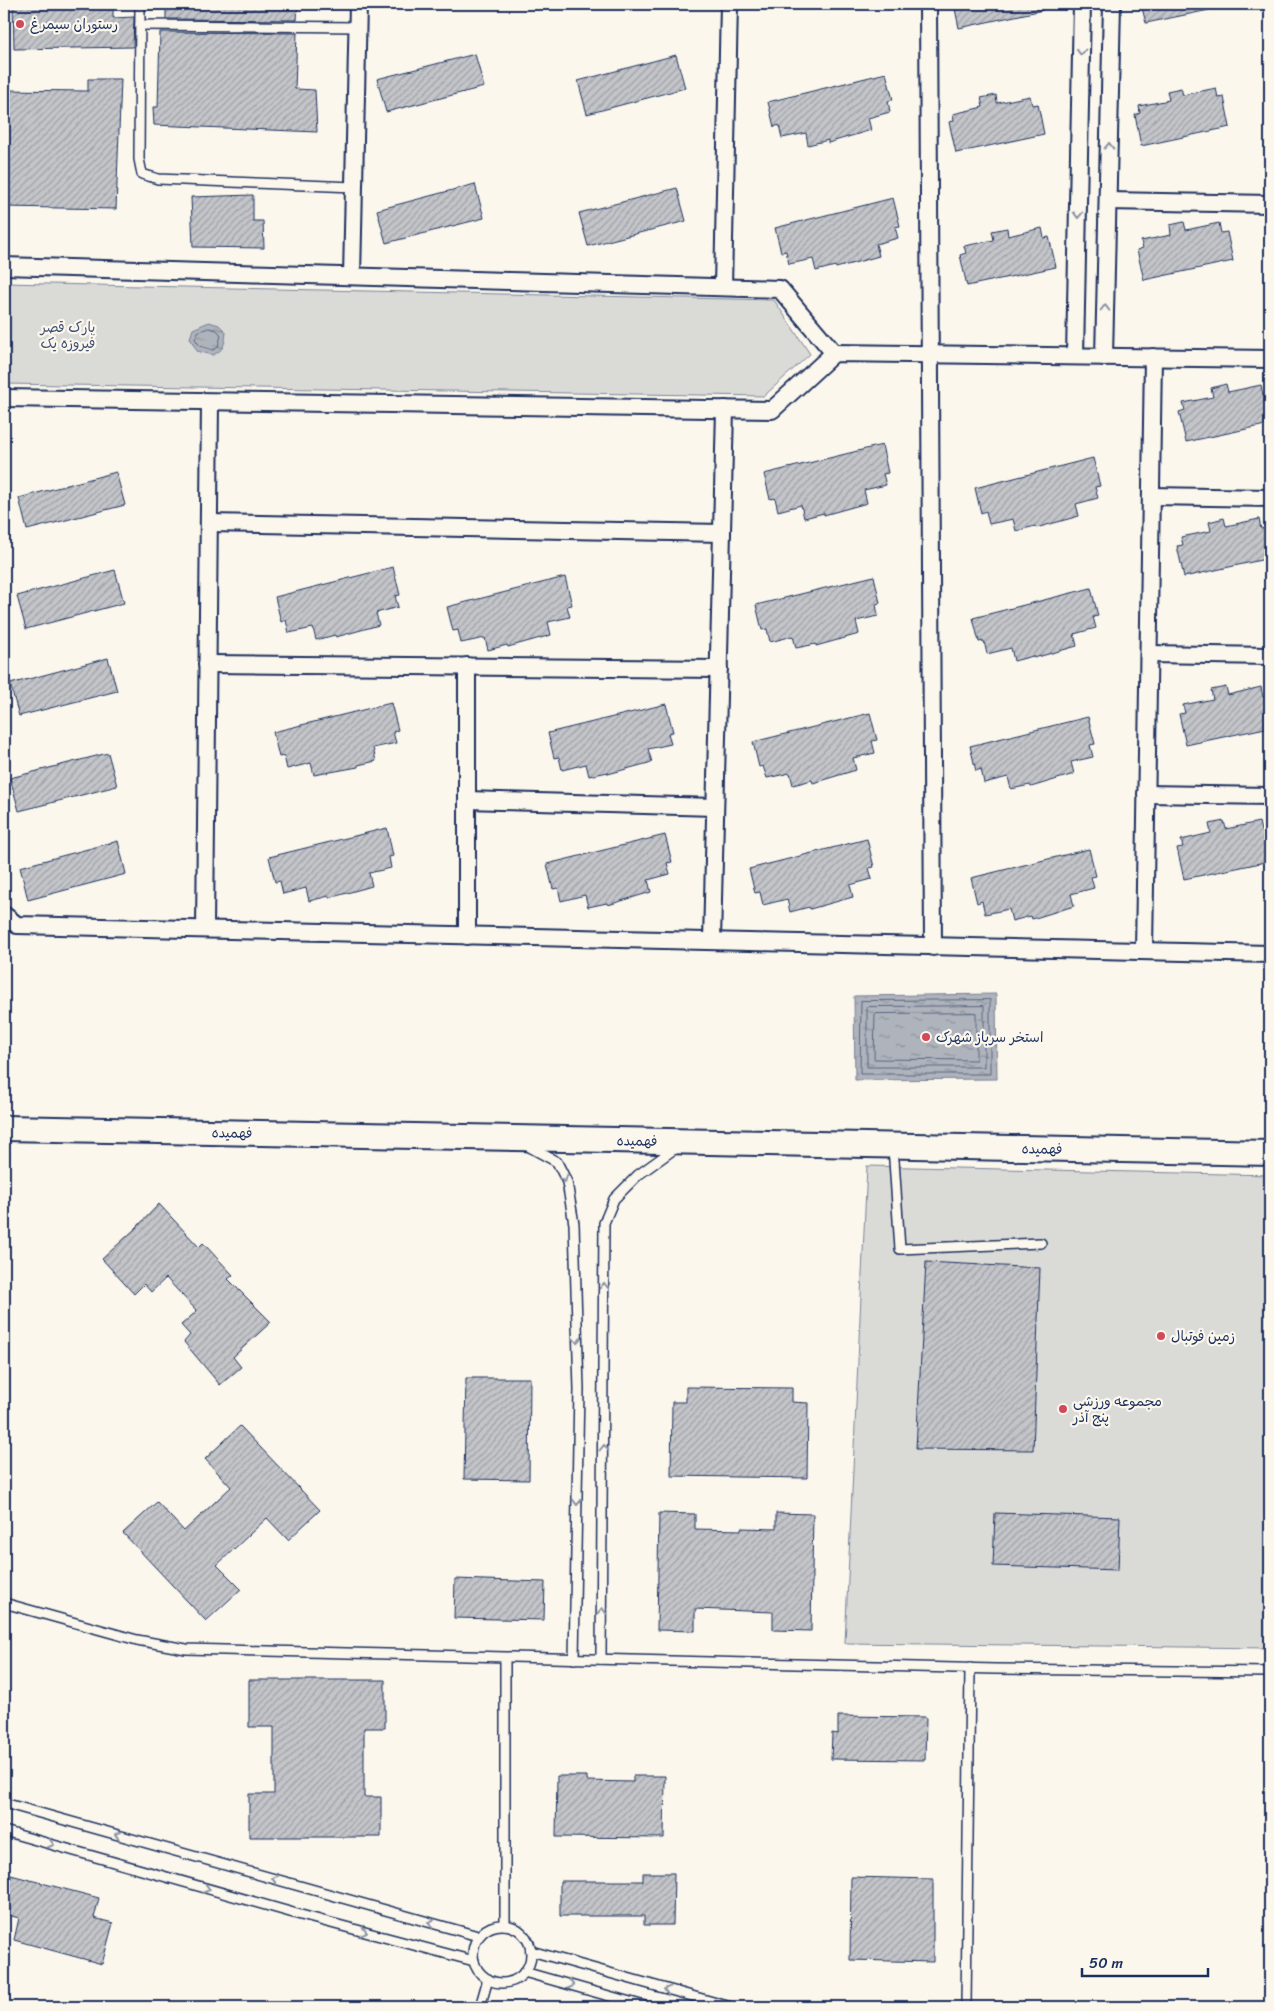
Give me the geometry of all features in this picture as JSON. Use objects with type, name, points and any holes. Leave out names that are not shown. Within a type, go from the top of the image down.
[{"type":"main road","name":"فهمیده","points":[[4,1128],[1270,1153]]},
{"type":"street","points":[[352,276],[358,4]]},
{"type":"street","points":[[722,288],[729,4]]},
{"type":"street","points":[[928,4],[933,947]]},
{"type":"street","points":[[1075,356],[1082,4]]},
{"type":"street","points":[[1104,357],[1112,4]]},
{"type":"street","points":[[1108,201],[1270,204]]},
{"type":"street","points":[[4,266],[780,289],[834,353]]},
{"type":"street","points":[[4,398],[210,403],[772,410],[834,353],[1270,359]]},
{"type":"street","points":[[1144,951],[1154,357]]},
{"type":"street","points":[[205,930],[210,403]]},
{"type":"street","points":[[712,941],[725,409]]},
{"type":"street","points":[[1151,496],[1270,498]]},
{"type":"street","points":[[209,523],[722,533]]},
{"type":"street","points":[[1149,654],[1270,656]]},
{"type":"street","points":[[207,664],[719,669]]},
{"type":"street","points":[[467,666],[467,936]]},
{"type":"street","points":[[1146,794],[1270,796]]},
{"type":"street","points":[[467,800],[716,806]]},
{"type":"street","points":[[4,914],[17,925],[1270,954]]},
{"type":"lane","points":[[140,4],[139,159],[142,174],[158,179],[354,188]]},
{"type":"lane","points":[[140,25],[357,28]]},
{"type":"lane","points":[[515,1138],[557,1162],[567,1182],[574,1224],[579,1389],[574,1659]]},
{"type":"lane","points":[[601,1659],[604,1222],[614,1199],[638,1175],[685,1142]]},
{"type":"lane","points":[[893,1146],[900,1249],[1041,1243]]},
{"type":"lane","points":[[4,1603],[137,1640],[186,1649],[970,1668],[1270,1672]]},
{"type":"lane","points":[[505,1658],[505,1925]]},
{"type":"lane","points":[[966,2007],[970,1668]]},
{"type":"lane","points":[[4,1803],[478,1936]]},
{"type":"lane","points":[[4,1831],[297,1914],[474,1961]]},
{"type":"lane","points":[[505,1925],[522,1933],[531,1951],[530,1959],[524,1972],[507,1982],[488,1979],[476,1968],[474,1961],[474,1944],[478,1936],[486,1929],[505,1925]]},
{"type":"lane","points":[[531,1951],[731,2007]]},
{"type":"lane","points":[[524,1972],[648,2007]]},
{"type":"lane","points":[[480,2007],[488,1979]]},
{"type":"green space","name":"پارک قصر فیروزه یک","points":[[4,283],[774,300],[810,354],[764,396],[4,384]]},
{"type":"green space","name":"مجموعه ورزشی پنج آذر","points":[[867,1166],[1270,1175],[1270,1648],[845,1643]]},
{"type":"water","points":[[209,322],[219,325],[226,332],[223,346],[220,351],[213,355],[197,351],[190,338],[193,329]]},
{"type":"water","name":"استخر سرباز شهرک","points":[[996,994],[997,1079],[855,1080],[854,996]]},
{"type":"building","points":[[13,4],[113,4],[113,18],[134,17],[133,47],[14,49]]},
{"type":"building","points":[[166,4],[298,4],[297,20],[166,19]]},
{"type":"building","points":[[954,4],[1043,4],[1043,10],[959,28]]},
{"type":"building","points":[[1141,4],[1208,4],[1209,10],[1146,23]]},
{"type":"building","points":[[160,32],[297,33],[295,89],[315,90],[317,132],[154,125],[153,107],[158,107]]},
{"type":"building","points":[[475,54],[484,87],[386,112],[377,79]]},
{"type":"building","points":[[676,55],[685,88],[587,114],[578,81]]},
{"type":"building","points":[[886,73],[893,100],[888,101],[890,112],[868,118],[871,130],[828,143],[828,140],[808,145],[806,133],[782,138],[779,125],[774,127],[768,102]]},
{"type":"building","points":[[88,79],[121,79],[116,209],[4,207],[4,90],[88,91]]},
{"type":"building","points":[[1181,88],[1183,95],[1216,88],[1218,98],[1224,97],[1230,127],[1141,146],[1135,115],[1140,113],[1139,106],[1169,100],[1167,91]]},
{"type":"building","points":[[996,95],[997,103],[1030,96],[1032,105],[1038,104],[1044,134],[956,153],[949,122],[954,121],[953,114],[983,107],[981,98]]},
{"type":"building","points":[[475,184],[484,218],[386,243],[377,210]]},
{"type":"building","points":[[677,188],[686,221],[588,246],[579,213]]},
{"type":"building","points":[[253,195],[253,221],[263,221],[264,248],[193,247],[191,197]]},
{"type":"building","points":[[893,198],[900,226],[895,227],[898,238],[876,244],[879,256],[836,268],[835,266],[816,271],[813,259],[789,264],[786,251],[781,252],[775,228]]},
{"type":"building","points":[[1184,222],[1186,230],[1219,223],[1221,233],[1227,232],[1233,261],[1144,280],[1137,250],[1143,248],[1141,241],[1171,235],[1170,225]]},
{"type":"building","points":[[1007,228],[1008,236],[1042,228],[1044,238],[1049,237],[1056,267],[967,286],[960,255],[966,253],[964,246],[994,240],[992,231]]},
{"type":"building","points":[[1226,384],[1228,392],[1261,385],[1263,395],[1268,394],[1270,424],[1186,442],[1179,412],[1185,410],[1183,403],[1213,397],[1211,388]]},
{"type":"building","points":[[882,445],[888,473],[883,474],[886,485],[864,490],[867,503],[824,515],[824,513],[804,518],[801,505],[778,511],[775,498],[770,499],[764,474]]},
{"type":"building","points":[[1093,458],[1100,486],[1095,487],[1098,498],[1076,504],[1079,516],[1036,528],[1035,526],[1016,531],[1013,519],[989,524],[986,511],[981,513],[975,488]]},
{"type":"building","points":[[116,472],[125,505],[27,530],[19,498]]},
{"type":"building","points":[[1224,518],[1226,526],[1259,519],[1261,529],[1266,528],[1270,558],[1184,577],[1177,546],[1183,545],[1181,537],[1211,531],[1209,522]]},
{"type":"building","points":[[393,567],[400,595],[395,596],[398,607],[376,613],[379,625],[336,637],[335,635],[316,640],[313,628],[289,633],[286,620],[281,622],[275,597]]},
{"type":"building","points":[[115,570],[124,603],[26,629],[17,596]]},
{"type":"building","points":[[874,576],[880,603],[876,604],[878,616],[856,621],[859,634],[816,646],[816,644],[796,648],[793,636],[770,642],[767,629],[762,630],[756,605]]},
{"type":"building","points":[[565,577],[572,605],[567,606],[570,617],[548,622],[551,635],[508,647],[507,645],[488,650],[485,638],[461,643],[458,630],[453,631],[447,607]]},
{"type":"building","points":[[1091,588],[1098,616],[1093,617],[1096,628],[1074,634],[1077,646],[1034,658],[1033,656],[1014,661],[1011,648],[987,654],[984,641],[979,642],[973,618]]},
{"type":"building","points":[[108,658],[117,691],[19,716],[10,684]]},
{"type":"building","points":[[1226,687],[1228,695],[1261,687],[1263,697],[1268,696],[1270,727],[1186,745],[1179,714],[1185,713],[1183,705],[1213,699],[1211,690]]},
{"type":"building","points":[[391,703],[398,730],[393,732],[396,743],[373,748],[376,761],[358,765],[358,767],[314,775],[311,763],[287,769],[284,756],[279,757],[273,732]]},
{"type":"building","points":[[666,704],[673,732],[668,733],[671,744],[648,749],[652,762],[608,774],[608,772],[589,776],[586,764],[562,770],[559,757],[554,758],[548,733]]},
{"type":"building","points":[[870,713],[877,740],[872,741],[875,753],[853,758],[856,770],[813,783],[812,780],[793,785],[790,773],[767,778],[763,766],[759,767],[753,742]]},
{"type":"building","points":[[1088,717],[1095,744],[1090,745],[1093,757],[1071,762],[1074,774],[1031,787],[1030,785],[1011,789],[1008,777],[984,783],[981,769],[976,771],[970,746]]},
{"type":"building","points":[[108,753],[117,786],[19,811],[10,778]]},
{"type":"building","points":[[1224,821],[1226,829],[1259,822],[1261,831],[1266,830],[1270,861],[1184,879],[1177,848],[1183,847],[1181,840],[1211,833],[1209,824]]},
{"type":"building","points":[[387,828],[393,856],[389,857],[391,868],[369,873],[372,886],[329,898],[329,896],[309,901],[306,888],[283,894],[280,881],[275,882],[269,857]]},
{"type":"building","points":[[665,835],[672,862],[667,863],[670,874],[648,880],[651,892],[608,905],[607,903],[588,907],[585,895],[561,901],[558,888],[553,889],[547,864]]},
{"type":"building","points":[[867,839],[874,867],[869,868],[872,879],[850,885],[853,897],[810,909],[809,907],[790,912],[787,899],[763,905],[760,892],[755,893],[749,869]]},
{"type":"building","points":[[118,841],[126,874],[28,900],[20,867]]},
{"type":"building","points":[[1089,849],[1096,876],[1091,877],[1094,888],[1071,894],[1074,906],[1032,919],[1031,916],[1012,921],[1009,909],[985,914],[982,901],[977,903],[971,878]]},
{"type":"building","points":[[159,1204],[199,1247],[203,1243],[233,1275],[228,1279],[271,1322],[233,1357],[241,1367],[220,1385],[184,1342],[190,1335],[181,1325],[197,1311],[166,1278],[151,1292],[144,1284],[134,1294],[102,1259]]},
{"type":"building","points":[[926,1262],[1040,1268],[1033,1450],[916,1449]]},
{"type":"building","points":[[466,1378],[530,1378],[529,1480],[464,1479]]},
{"type":"building","points":[[686,1387],[792,1388],[792,1402],[808,1403],[807,1478],[671,1476],[672,1402],[686,1402]]},
{"type":"building","points":[[240,1426],[320,1510],[288,1540],[267,1518],[217,1565],[241,1589],[206,1621],[123,1533],[157,1502],[184,1531],[231,1487],[205,1459]]},
{"type":"building","points":[[659,1513],[695,1514],[695,1529],[741,1530],[741,1528],[776,1529],[776,1513],[813,1514],[811,1631],[773,1630],[773,1612],[695,1609],[695,1631],[657,1630]]},
{"type":"building","points":[[995,1513],[1120,1517],[1118,1570],[993,1566]]},
{"type":"building","points":[[455,1579],[545,1582],[544,1620],[454,1618]]},
{"type":"building","points":[[249,1680],[385,1680],[385,1728],[364,1728],[364,1797],[381,1797],[381,1837],[249,1837],[249,1794],[274,1794],[274,1727],[249,1727]]},
{"type":"building","points":[[838,1716],[926,1717],[925,1760],[831,1759],[832,1733],[838,1734]]},
{"type":"building","points":[[557,1776],[587,1776],[587,1781],[633,1782],[633,1776],[665,1776],[664,1838],[556,1837]]},
{"type":"building","points":[[643,1873],[674,1873],[673,1925],[644,1925],[644,1916],[560,1916],[560,1881],[643,1881]]},
{"type":"building","points":[[11,1875],[99,1898],[94,1918],[113,1923],[102,1964],[14,1940],[19,1918],[4,1914],[4,1903]]},
{"type":"building","points":[[851,1877],[933,1879],[933,1962],[850,1960]]},
{"type":"place","name":"رستوران سیمرغ","points":[[20,24]]},
{"type":"place","name":"استخر سرباز شهرک","points":[[926,1037]]},
{"type":"place","name":"زمین فوتبال","points":[[1161,1336]]},
{"type":"place","name":"مجموعه ورزشی پنج آذر","points":[[1063,1409]]}]
